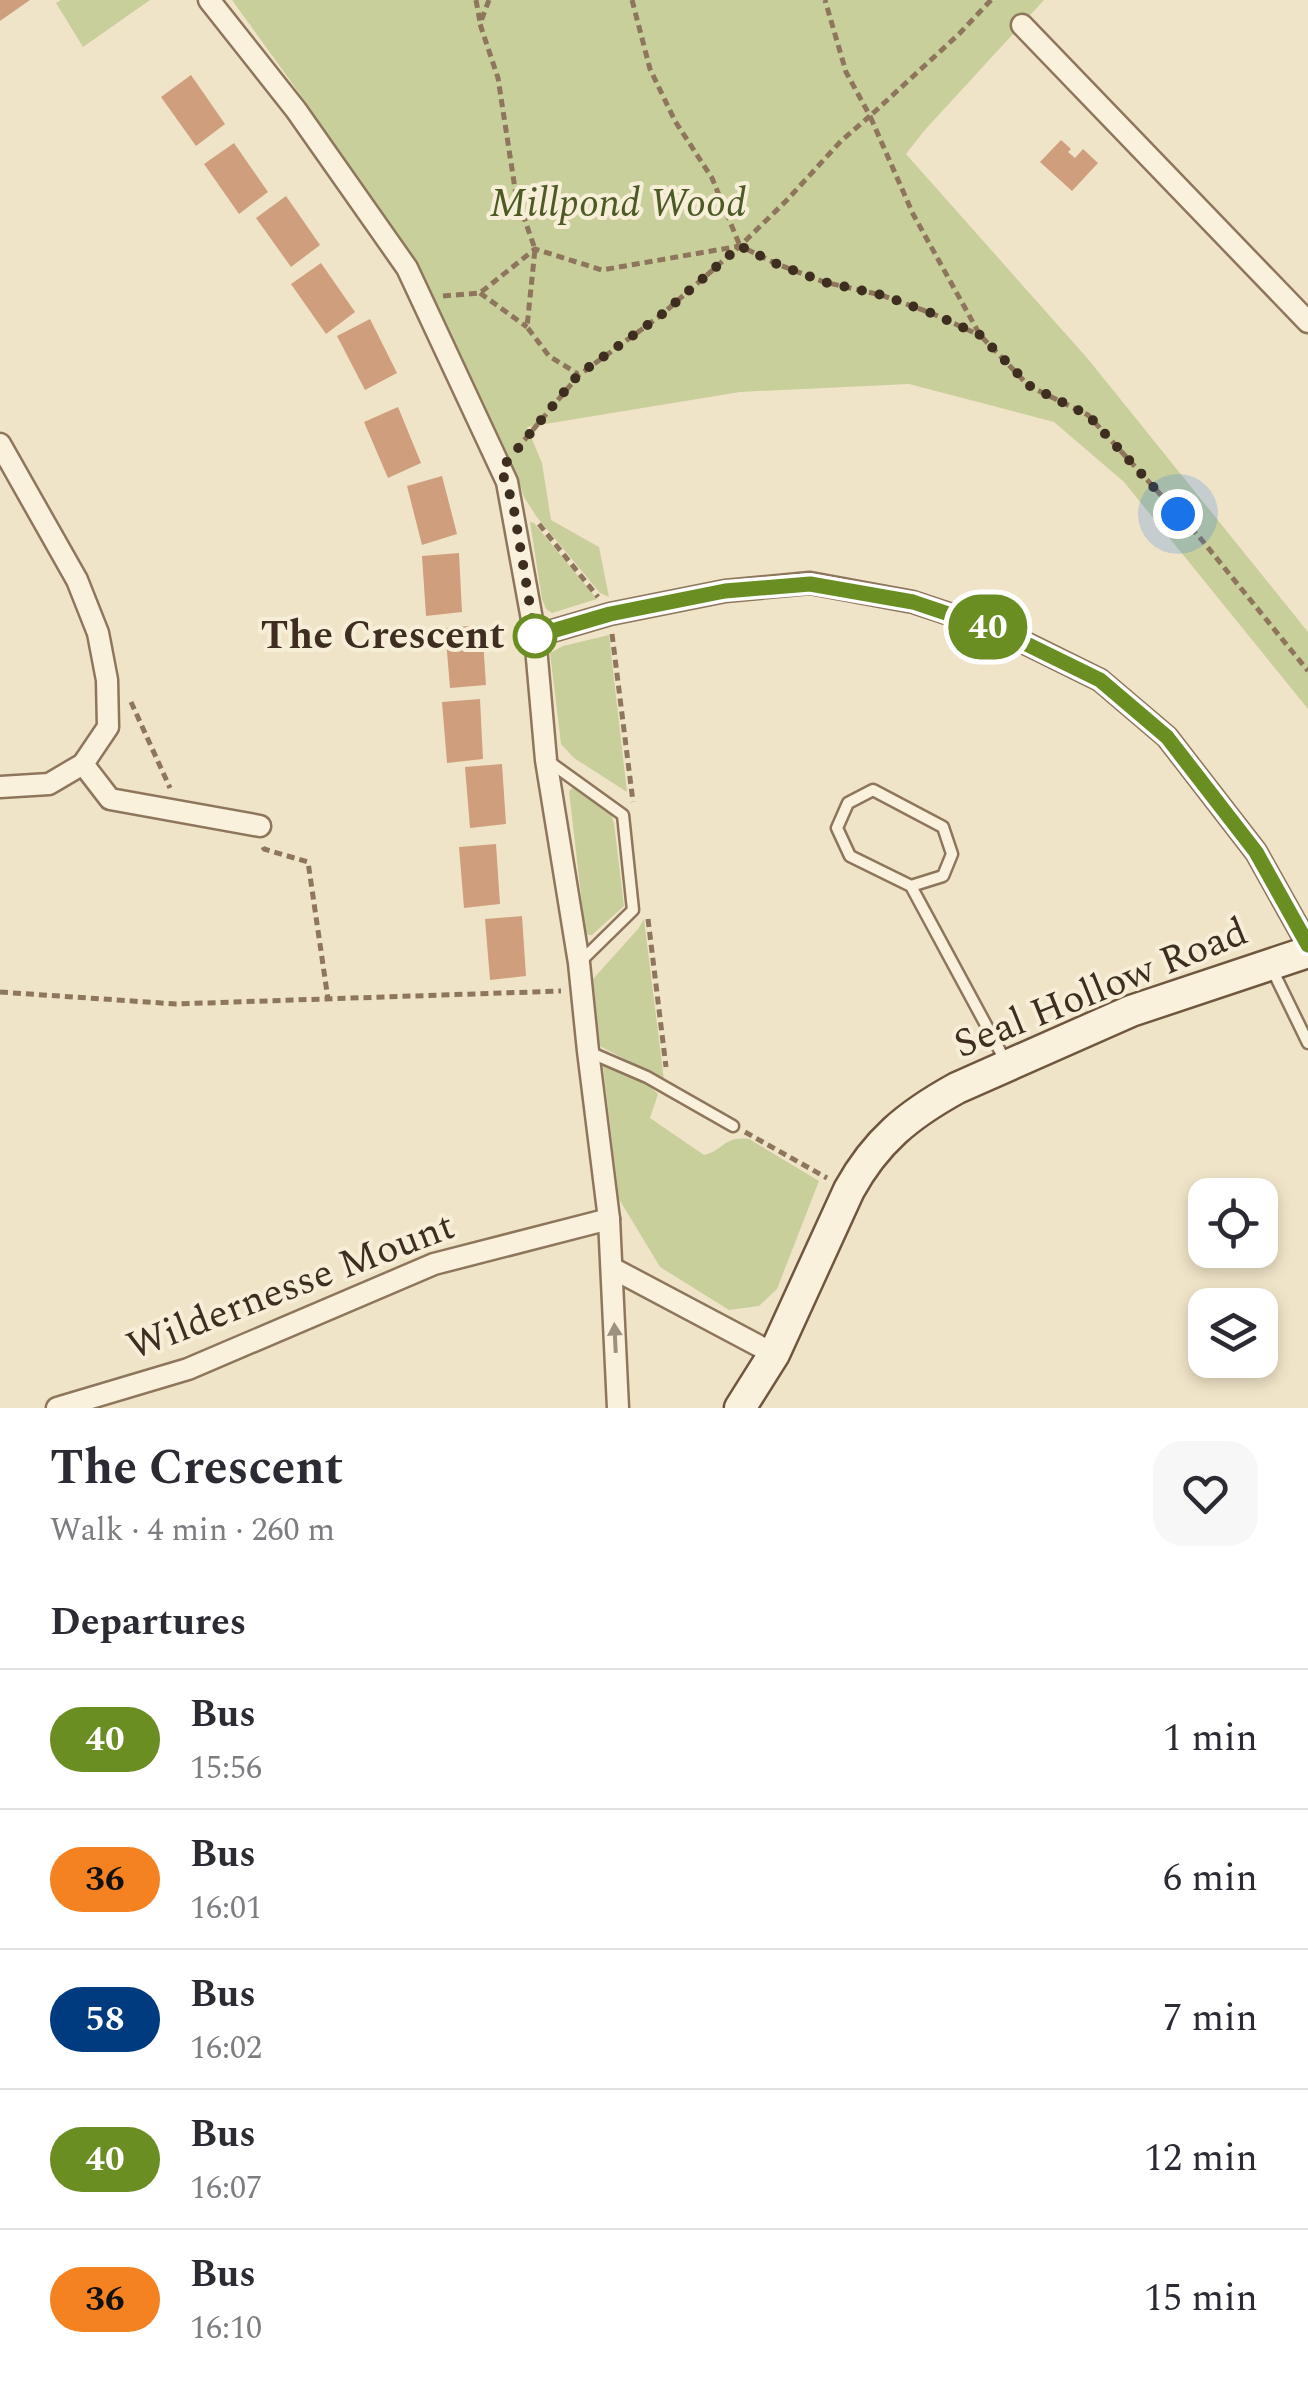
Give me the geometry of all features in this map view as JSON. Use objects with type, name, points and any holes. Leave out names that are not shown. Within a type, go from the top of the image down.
[{"type":"main road","name":"Seal Hollow Road","points":[[740,1408],[774,1354],[848,1190],[862,1166],[892,1131],[936,1100],[1007,1065],[1131,1011],[1308,949]]},
{"type":"street","points":[[208,0],[296,110],[407,268],[501,469],[513,504],[535,636],[546,760],[579,963],[609,1219],[618,1408]]},
{"type":"street","points":[[1022,26],[1308,322]]},
{"type":"street","points":[[0,787],[49,784],[83,764],[108,727],[107,680],[98,633],[77,580],[2,451]]},
{"type":"street","points":[[535,636],[610,614],[725,591],[810,584],[913,602],[1002,632],[1100,680],[1167,737],[1256,852],[1308,949]]},
{"type":"street","points":[[83,764],[110,799],[260,826]]},
{"type":"street","name":"Wildernesse Mount","points":[[57,1408],[188,1369],[434,1264],[609,1219]]},
{"type":"street","points":[[612,1268],[774,1354]]},
{"type":"lane","points":[[546,760],[623,815],[633,910],[579,963]]},
{"type":"lane","points":[[911,886],[943,876],[952,854],[943,827],[873,790],[848,803],[838,828],[850,856],[911,886],[1007,1065]]},
{"type":"lane","points":[[1270,965],[1308,1043]]},
{"type":"lane","points":[[588,1051],[647,1077],[733,1126]]},
{"type":"path","points":[[476,0],[498,78],[516,195],[535,249],[527,327]]},
{"type":"path","points":[[480,24],[490,0]]},
{"type":"path","points":[[632,0],[650,69],[674,121],[712,178],[740,246]]},
{"type":"path","points":[[825,0],[846,72],[913,214],[980,335],[1030,386],[1088,415],[1201,540],[1308,672]]},
{"type":"path","points":[[972,0],[980,10]]},
{"type":"path","points":[[501,469],[578,375],[660,316],[740,246],[841,141],[960,34],[991,0]]},
{"type":"path","points":[[535,249],[602,270],[740,246],[824,282],[882,295],[980,335]]},
{"type":"path","points":[[422,298],[480,293],[535,249]]},
{"type":"path","points":[[480,293],[527,327],[549,356],[578,375]]},
{"type":"path","points":[[513,504],[534,519],[610,614],[634,803],[623,815]]},
{"type":"path","points":[[107,680],[130,700],[182,812]]},
{"type":"path","points":[[260,826],[264,850],[308,862],[328,1000]]},
{"type":"path","points":[[633,910],[647,916],[669,1090]]},
{"type":"path","points":[[0,992],[176,1004],[582,990]]},
{"type":"path","points":[[733,1126],[848,1190]]},
{"type":"green space","points":[[150,0],[83,47],[56,3]]},
{"type":"green space","name":"Millpond Wood","points":[[232,0],[1044,0],[906,154],[1088,359],[1308,632],[1308,709],[1124,482],[1054,422],[909,384],[740,392],[527,427],[542,463],[551,520],[599,547],[609,597],[600,593],[524,497],[516,472],[419,273],[307,104]]},
{"type":"green space","points":[[530,522],[597,599],[552,613],[546,609]]},
{"type":"green space","points":[[609,635],[627,792],[574,758],[561,744],[550,653]]},
{"type":"green space","points":[[573,788],[611,814],[614,823],[624,906],[592,935],[585,930],[569,791]]},
{"type":"green space","points":[[644,919],[664,1080],[600,1046],[593,979]]},
{"type":"green space","points":[[603,1066],[647,1084],[658,1094],[650,1118],[704,1155],[729,1141],[749,1139],[819,1181],[777,1289],[759,1306],[729,1310],[660,1267],[619,1199]]},
{"type":"building","points":[[0,0],[30,0],[0,21]]},
{"type":"building","points":[[191,75],[225,124],[196,146],[161,97]]},
{"type":"building","points":[[1061,140],[1075,158],[1083,149],[1098,163],[1072,191],[1040,162]]},
{"type":"building","points":[[234,143],[268,192],[239,214],[204,164]]},
{"type":"building","points":[[286,196],[320,245],[291,267],[256,218]]},
{"type":"building","points":[[321,263],[355,312],[326,334],[291,284]]},
{"type":"building","points":[[370,319],[397,373],[365,390],[337,336]]},
{"type":"building","points":[[398,407],[421,463],[388,478],[364,422]]},
{"type":"building","points":[[442,476],[457,534],[422,545],[407,486]]},
{"type":"building","points":[[459,553],[462,612],[426,616],[422,556]]},
{"type":"building","points":[[482,625],[486,685],[450,688],[445,628]]},
{"type":"building","points":[[480,699],[483,759],[447,763],[442,702]]},
{"type":"building","points":[[502,764],[506,824],[470,828],[465,767]]},
{"type":"building","points":[[496,844],[500,904],[464,908],[459,847]]},
{"type":"building","points":[[522,916],[526,976],[490,980],[485,919]]},
{"type":"bus line","name":"40","points":[[535,636],[610,614],[725,591],[810,584],[913,602],[1002,632],[1100,680],[1167,737],[1256,852],[1308,945]]},
{"type":"place","name":"The Crescent","points":[[535,636]]},
{"type":"route","points":[[535,636],[513,504],[501,469],[578,375],[660,316],[740,246],[824,282],[882,295],[980,335],[1030,386],[1088,415],[1178,514]]}]
